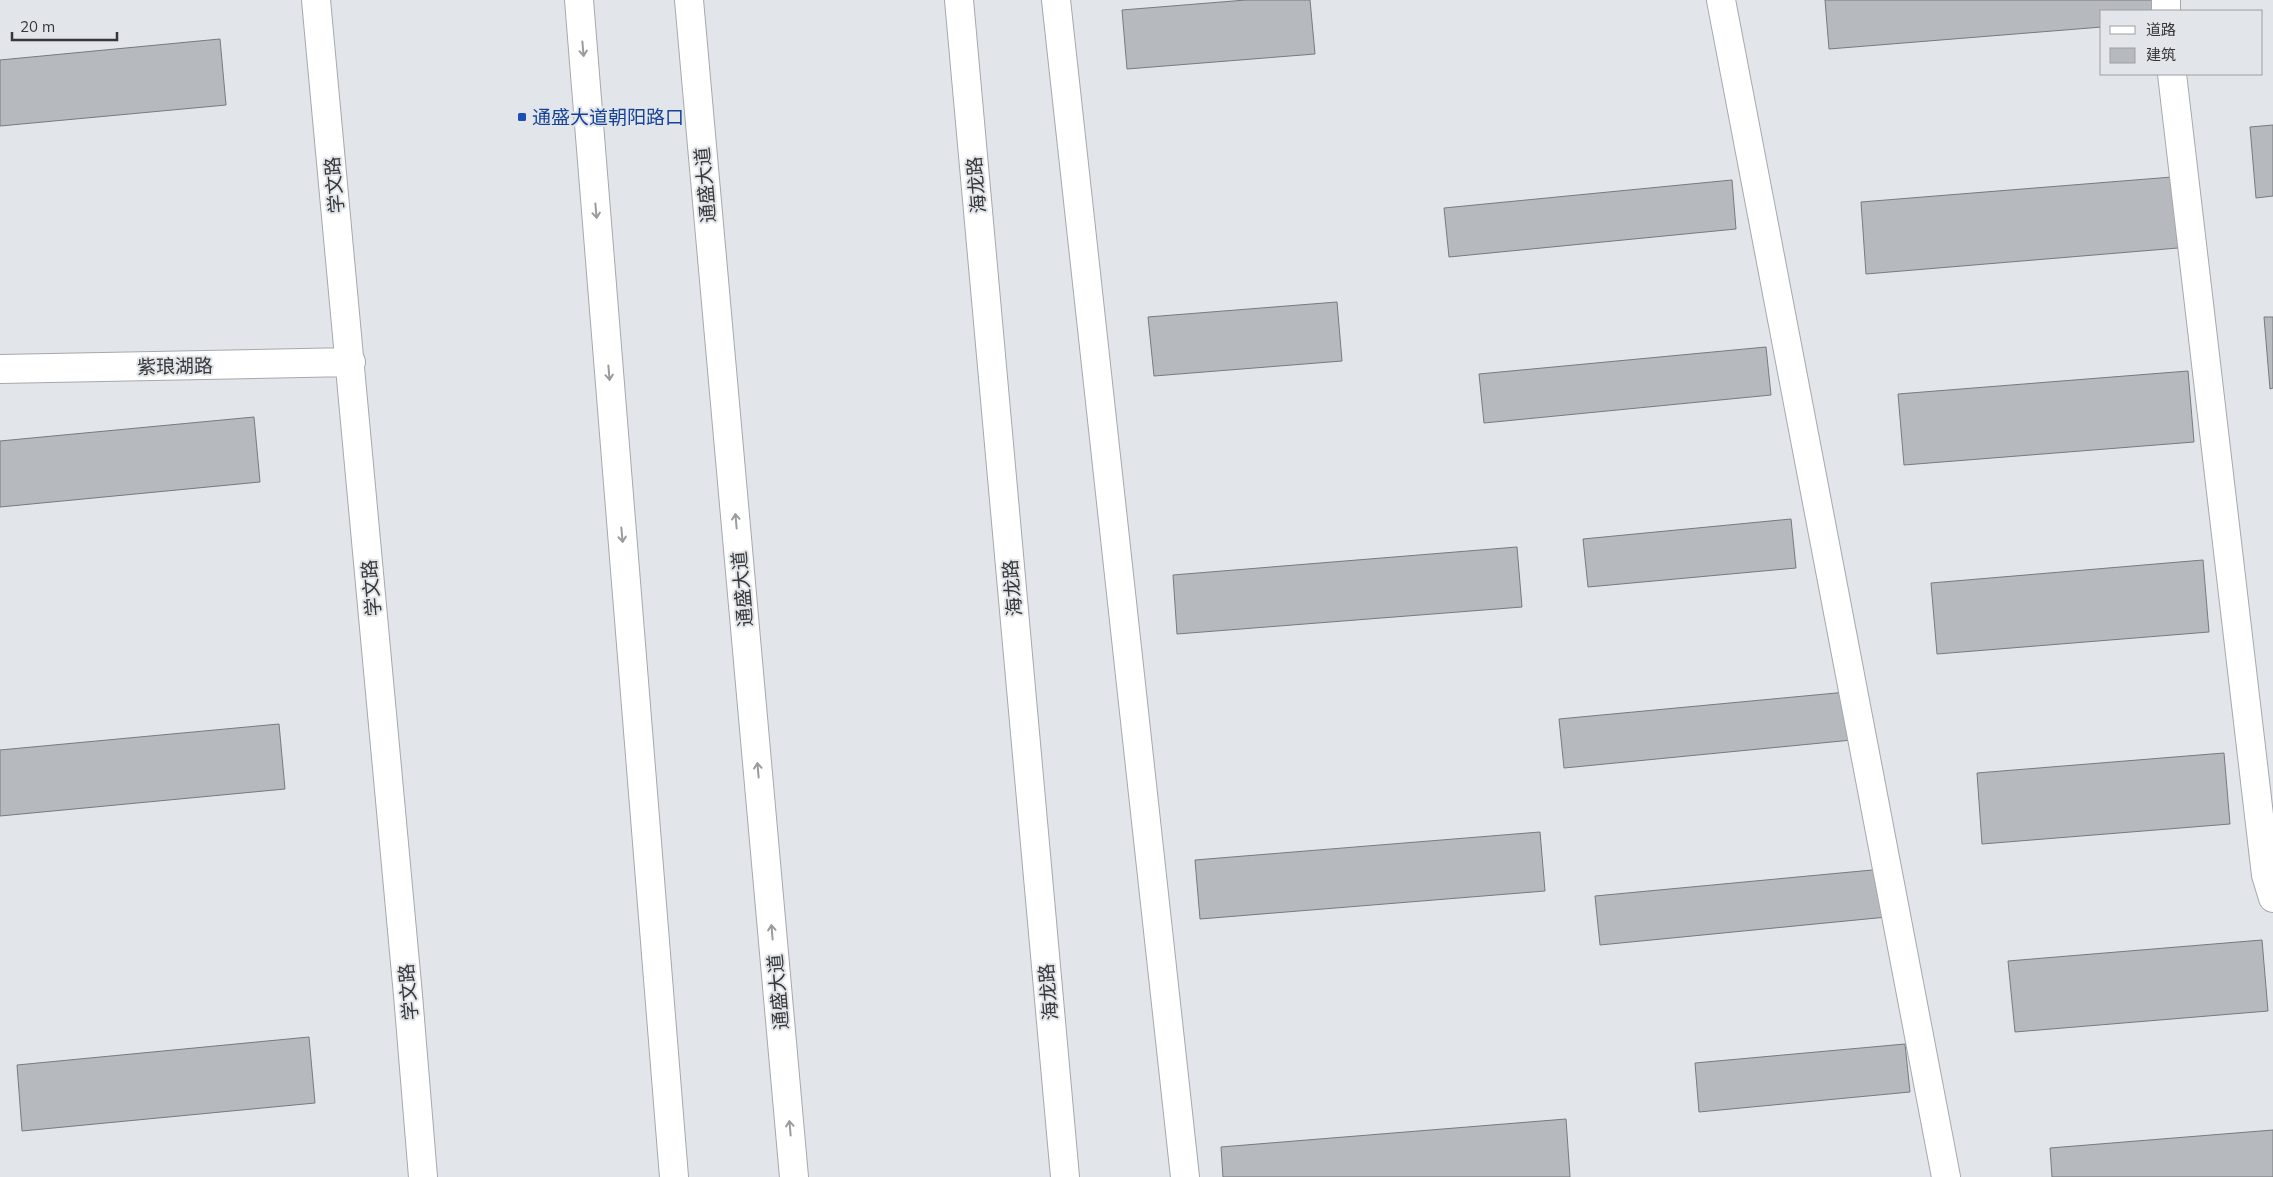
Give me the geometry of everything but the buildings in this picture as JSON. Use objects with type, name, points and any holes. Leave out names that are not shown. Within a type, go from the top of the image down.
[{"type":"street","name":"学文路","points":[[316,0],[351,362],[423,1177]]},
{"type":"street","points":[[579,0],[674,1177]]},
{"type":"street","name":"通盛大道","points":[[689,0],[794,1177]]},
{"type":"street","name":"海龙路","points":[[959,0],[1065,1177]]},
{"type":"street","points":[[1056,0],[1185,1177]]},
{"type":"street","points":[[1721,0],[1946,1177]]},
{"type":"street","points":[[2172,75],[2265,866],[2273,898]]},
{"type":"street","name":"紫琅湖路","points":[[0,369],[351,362]]},
{"type":"place","name":"通盛大道朝阳路口","points":[[522,117]]}]
